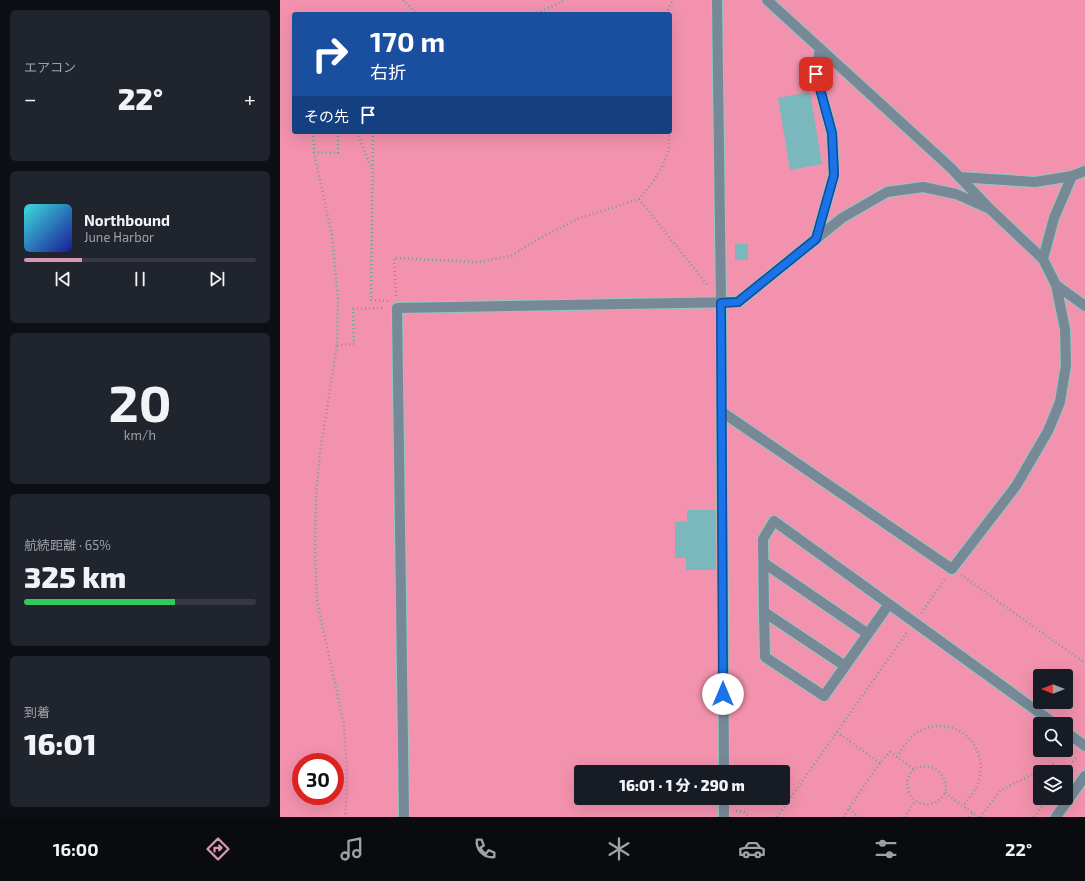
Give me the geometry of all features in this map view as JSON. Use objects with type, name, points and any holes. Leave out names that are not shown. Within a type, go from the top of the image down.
[{"type":"street","points":[[717,0],[722,412],[724,765]]},
{"type":"street","points":[[722,412],[952,569],[1016,486],[1048,431],[1060,402],[1066,365],[1065,329],[1056,285],[1043,258],[990,210],[951,168],[767,0]]},
{"type":"street","points":[[816,239],[834,175],[832,133],[816,74],[820,48]]},
{"type":"street","points":[[959,177],[1035,182],[1072,176],[1085,171]]},
{"type":"street","points":[[1043,258],[1054,218],[1072,176]]},
{"type":"street","points":[[404,817],[397,305],[738,302],[842,218],[887,192],[923,187],[956,194],[990,210]]},
{"type":"street","points":[[1056,285],[1085,306]]},
{"type":"street","points":[[889,604],[824,696],[765,657],[763,539],[774,521],[889,604],[914,623],[1044,717]]},
{"type":"street","points":[[764,563],[868,634]]},
{"type":"street","points":[[764,612],[845,666]]},
{"type":"street","points":[[1073,737],[1085,746]]},
{"type":"street","points":[[1056,817],[1085,776]]},
{"type":"street","points":[[724,805],[724,817]]},
{"type":"path","points":[[403,0],[415,12]]},
{"type":"path","points":[[537,12],[558,4],[563,0]]},
{"type":"path","points":[[668,12],[673,0]]},
{"type":"path","points":[[313,134],[314,152],[332,236],[338,299],[337,344],[320,452],[316,494],[317,601],[344,725],[347,772],[345,817]]},
{"type":"path","points":[[314,152],[338,153],[338,134]]},
{"type":"path","points":[[358,134],[372,170]]},
{"type":"path","points":[[373,134],[371,300],[397,305]]},
{"type":"path","points":[[397,305],[394,258],[478,262],[511,256],[538,239],[580,218],[639,199],[653,182],[663,165],[669,149],[669,134]]},
{"type":"path","points":[[639,199],[721,303]]},
{"type":"path","points":[[337,344],[354,344],[353,309],[397,305]]},
{"type":"path","points":[[777,817],[952,569],[1085,663]]},
{"type":"path","points":[[897,757],[906,743],[917,733],[930,727],[945,726],[959,730],[970,740],[978,752],[981,766],[979,781],[964,806]]},
{"type":"path","points":[[837,732],[880,763]]},
{"type":"path","points":[[1071,765],[1085,746]]},
{"type":"path","points":[[843,817],[880,763],[890,752],[914,769]]},
{"type":"path","points":[[924,766],[934,768],[941,774],[946,783],[945,793],[940,800],[932,804],[923,804],[915,801],[909,794],[907,785],[909,776],[914,769],[924,766]]},
{"type":"path","points":[[945,793],[979,817],[1001,790],[1033,774]]},
{"type":"path","points":[[904,817],[915,801]]},
{"type":"path","points":[[1034,817],[1043,805]]},
{"type":"path","points":[[848,809],[859,817]]},
{"type":"path","points":[[969,817],[972,812]]},
{"type":"shaded area","points":[[280,0],[1085,0],[1085,817],[280,817]]},
{"type":"building","points":[[810,92],[822,164],[790,170],[778,98]]},
{"type":"building","points":[[735,244],[748,244],[748,260],[735,260]]},
{"type":"building","points":[[687,510],[716,510],[716,570],[686,570],[686,558],[675,558],[675,522],[687,522]]},
{"type":"route","points":[[723,694],[721,303],[738,302],[816,239],[834,175],[832,133],[816,74]]}]
